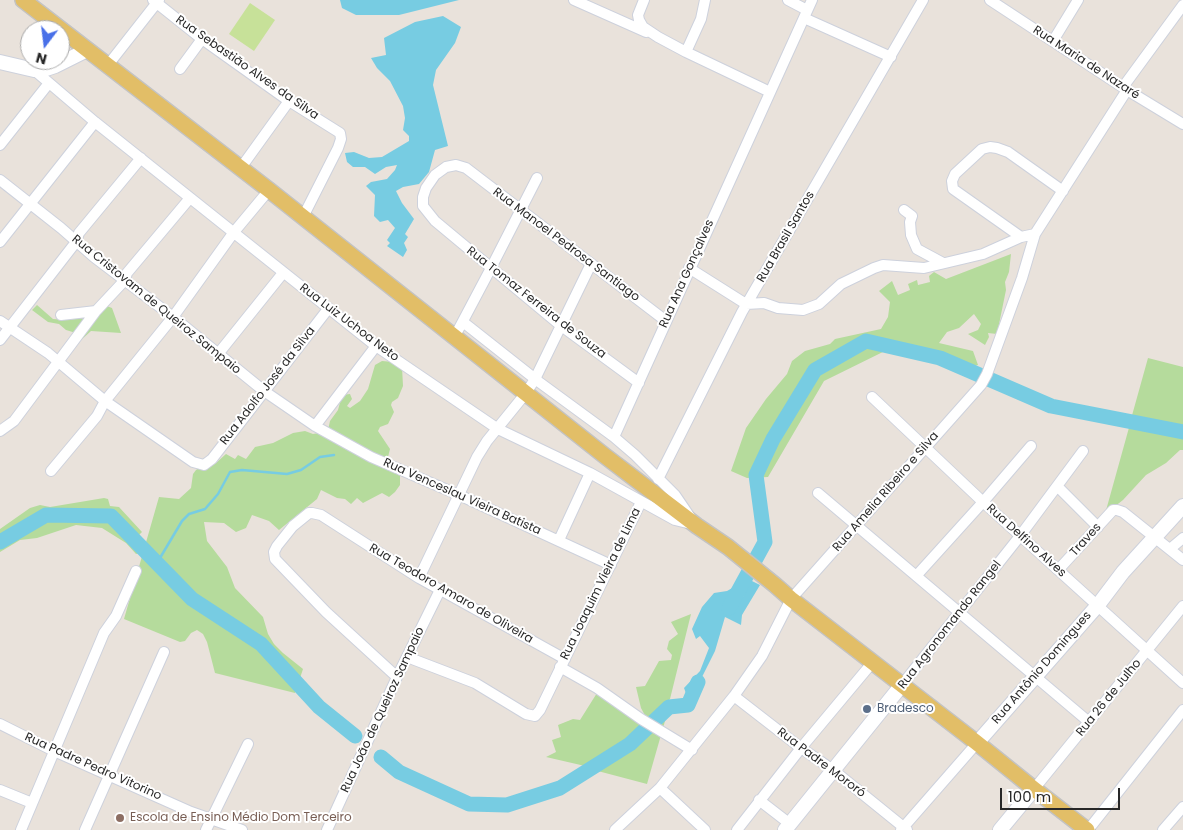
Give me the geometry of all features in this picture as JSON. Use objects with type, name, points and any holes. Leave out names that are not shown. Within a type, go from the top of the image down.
[{"type":"main road","points":[[23,0],[696,526],[728,547],[901,686],[1088,830]]},
{"type":"street","points":[[574,0],[770,92]]},
{"type":"street","points":[[644,0],[638,15],[639,20],[643,26],[658,38]]},
{"type":"street","points":[[686,52],[701,18],[705,0]]},
{"type":"street","points":[[788,0],[806,14],[891,57]]},
{"type":"street","name":"Rua Ana Gonçalves","points":[[614,437],[812,0]]},
{"type":"street","name":"Rua Brasil Santos","points":[[658,479],[746,304],[924,0]]},
{"type":"street","name":"Rua Maria de Nazaré","points":[[990,0],[1125,89],[1183,124]]},
{"type":"street","points":[[1052,41],[1078,0]]},
{"type":"street","points":[[108,65],[156,1]]},
{"type":"street","name":"Rua Sebastião Alves da Silva","points":[[156,1],[202,39],[289,101],[339,132],[341,135],[338,148],[303,217]]},
{"type":"street","name":"Rua Amelia Ribeiro e Silva","points":[[615,830],[660,788],[734,696],[762,656],[791,599],[981,385],[1022,278],[1035,234],[1125,89],[1183,5]]},
{"type":"street","points":[[180,70],[202,39]]},
{"type":"street","points":[[70,58],[87,50]]},
{"type":"street","points":[[0,62],[20,67]]},
{"type":"street","name":"Rua Luiz Uchoa Neto","points":[[34,70],[95,122],[234,232],[282,273],[376,346],[498,429],[590,473],[675,520],[696,526]]},
{"type":"street","points":[[0,145],[49,83]]},
{"type":"street","points":[[240,169],[289,101]]},
{"type":"street","points":[[0,242],[95,122]]},
{"type":"street","points":[[1022,237],[954,189],[952,181],[955,174],[982,149],[997,148],[1008,152],[1063,190]]},
{"type":"street","points":[[0,340],[76,242],[79,233],[141,158]]},
{"type":"street","name":"Rua Manoel Pedrosa Santiago","points":[[435,221],[427,213],[423,203],[424,191],[428,184],[435,175],[446,167],[456,165],[466,168],[666,321]]},
{"type":"street","points":[[455,336],[492,268],[537,178]]},
{"type":"street","name":"Rua Cristovam de Queiroz Sampaio","points":[[0,180],[264,391],[315,426]]},
{"type":"street","points":[[51,471],[97,416],[105,401],[173,317],[234,232],[268,190]]},
{"type":"street","points":[[0,431],[14,421],[96,311],[125,280],[127,274],[190,198]]},
{"type":"street","points":[[904,210],[912,216],[910,222],[911,235],[917,249],[943,263]]},
{"type":"street","name":"Rua Tomaz Ferreira de Souza","points":[[435,221],[560,325],[639,383]]},
{"type":"street","points":[[689,268],[746,304],[764,303],[790,310],[806,309],[824,301],[841,284],[874,268],[883,266],[924,268],[983,254],[1022,237],[1035,234]]},
{"type":"street","points":[[419,578],[477,457],[535,379],[591,264]]},
{"type":"street","points":[[218,354],[282,273]]},
{"type":"street","name":"Rua Adolfo José da Silva","points":[[105,401],[193,462],[204,465],[208,463],[328,309]]},
{"type":"street","points":[[61,315],[96,311]]},
{"type":"street","points":[[0,320],[28,338],[105,401]]},
{"type":"street","points":[[463,322],[635,455],[675,495],[696,526]]},
{"type":"street","points":[[315,426],[376,346]]},
{"type":"street","name":"Rua Delfino Alves","points":[[872,396],[983,502],[1183,683]]},
{"type":"street","name":"Rua Venceslau Vieira Batista","points":[[315,426],[371,457],[611,565]]},
{"type":"street","points":[[917,575],[1031,446]]},
{"type":"street","name":"Rua Agronomando Rangel","points":[[787,827],[960,614],[1083,451]]},
{"type":"street","points":[[559,540],[590,473]]},
{"type":"street","points":[[1057,486],[1098,527]]},
{"type":"street","points":[[818,493],[1089,722]]},
{"type":"street","name":"Rua Joaquim Vieira de Lima","points":[[407,657],[475,683],[531,717],[538,714],[641,502]]},
{"type":"street","name":"Rua Antônio Domingues","points":[[904,829],[1034,676],[1098,605],[1123,572],[1183,506]]},
{"type":"street","name":"Traves","points":[[1059,570],[1113,510],[1123,512],[1154,538]]},
{"type":"street","name":"Rua Teodoro Amaro de Oliveira","points":[[397,677],[326,612],[275,559],[274,552],[277,546],[293,526],[312,512],[321,515],[419,578],[562,663],[642,719],[692,750]]},
{"type":"street","points":[[1154,538],[1183,560]]},
{"type":"street","points":[[1170,549],[1183,538]]},
{"type":"street","points":[[21,830],[104,633],[116,616],[136,571]]},
{"type":"street","name":"Rua João de Queiroz Sampaio","points":[[327,830],[397,677],[440,590]]},
{"type":"street","name":"Rua 26 de Julho","points":[[1034,789],[1183,606]]},
{"type":"street","points":[[85,830],[164,652]]},
{"type":"street","points":[[737,830],[801,748],[872,663]]},
{"type":"street","name":"Rua Padre Mororó","points":[[734,696],[801,748],[833,770],[904,829]]},
{"type":"street","points":[[1088,830],[1183,710]]},
{"type":"street","name":"Rua Padre Pedro Vitorino","points":[[0,724],[54,751],[210,819],[242,830]]},
{"type":"street","points":[[206,830],[248,744]]},
{"type":"street","points":[[660,788],[705,830]]},
{"type":"street","points":[[1000,830],[1034,789]]},
{"type":"street","points":[[0,790],[32,803]]},
{"type":"street","points":[[759,800],[787,827]]},
{"type":"street","points":[[1163,830],[1183,807]]},
{"type":"green space","points":[[250,3],[275,20],[254,51],[229,34]]},
{"type":"green space","points":[[1011,254],[997,334],[988,333],[989,337],[985,345],[968,334],[978,330],[981,324],[974,314],[959,328],[947,332],[939,343],[973,351],[978,365],[958,370],[893,347],[824,381],[768,477],[747,478],[731,471],[746,428],[766,399],[787,374],[792,361],[805,351],[830,344],[835,339],[881,329],[888,317],[890,302],[879,291],[892,281],[898,295],[910,290],[908,284],[917,280],[918,285],[930,282],[929,276],[934,272],[946,279]]},
{"type":"green space","points":[[37,305],[53,319],[66,320],[93,317],[104,305],[112,308],[121,333],[91,331],[79,342],[76,333],[66,330],[59,324],[48,322],[32,310]]},
{"type":"green space","points":[[1148,358],[1183,367],[1183,429],[1131,419]]},
{"type":"green space","points":[[382,361],[393,362],[402,367],[403,386],[398,398],[392,402],[391,405],[394,412],[388,424],[380,427],[378,431],[390,449],[388,457],[384,460],[328,430],[330,421],[338,410],[342,395],[350,394],[352,399],[347,406],[350,408],[360,401],[368,389],[375,365]]},
{"type":"green space","points":[[1130,424],[1183,433],[1183,450],[1180,450],[1166,463],[1146,475],[1123,500],[1105,514]]},
{"type":"green space","points":[[305,431],[313,434],[319,433],[400,472],[400,485],[389,497],[382,493],[363,503],[357,498],[351,504],[345,499],[337,498],[321,490],[317,499],[279,530],[269,521],[252,515],[246,528],[236,532],[224,523],[204,522],[207,541],[227,567],[235,588],[263,617],[268,634],[274,644],[303,669],[295,693],[215,673],[207,642],[203,634],[197,630],[191,633],[185,641],[180,642],[124,619],[159,497],[179,499],[191,488],[193,474],[196,470],[216,463],[226,454],[235,459],[238,455],[246,459],[255,447],[273,443],[293,433]]},
{"type":"green space","points":[[104,498],[108,499],[110,506],[119,507],[142,532],[138,536],[140,553],[136,554],[126,543],[102,528],[76,525],[37,538],[20,540],[0,552],[0,529],[30,508],[40,505],[50,507]]},
{"type":"green space","points":[[691,614],[670,699],[648,721],[641,708],[636,687],[645,686],[659,661],[671,660],[672,655],[667,649],[669,641],[678,634],[671,622]]},
{"type":"green space","points":[[597,693],[644,726],[627,741],[585,766],[546,757],[556,752],[552,740],[561,737],[558,725],[573,719],[580,720]]},
{"type":"green space","points":[[667,714],[647,784],[594,770],[629,749]]},
{"type":"water","points":[[340,0],[459,0],[399,15],[356,15],[342,8]]},
{"type":"water","points":[[443,16],[461,27],[455,43],[436,70],[433,85],[448,146],[435,150],[429,172],[419,184],[403,187],[396,191],[414,219],[405,234],[408,237],[404,243],[407,250],[403,257],[387,246],[390,243],[387,240],[395,228],[388,220],[380,222],[374,216],[375,195],[366,186],[371,182],[387,179],[397,165],[386,167],[375,174],[365,167],[353,167],[347,162],[345,153],[354,152],[369,158],[382,157],[409,141],[409,136],[403,130],[405,118],[403,106],[390,81],[377,68],[371,58],[386,55],[384,38],[415,22]]},
{"type":"water","points":[[748,579],[760,585],[742,615],[741,625],[725,617],[715,651],[687,707],[669,710],[687,696],[684,688],[700,671],[709,648],[700,636],[696,639],[692,629],[702,607],[714,593],[727,591],[734,587],[743,597]]},
{"type":"waterway","points":[[729,608],[765,542],[756,475],[773,439],[815,370],[866,341],[940,358],[1051,406],[1183,432]]},
{"type":"waterway","points":[[157,563],[182,521],[189,514],[205,509],[218,494],[230,472],[242,470],[287,474],[301,470],[320,457],[334,455]]},
{"type":"waterway","points":[[0,542],[46,515],[111,516],[192,599],[261,644],[319,707],[355,736]]},
{"type":"waterway","points":[[381,757],[399,772],[469,804],[507,805],[560,788],[630,744],[669,707],[688,705],[698,682]]},
{"type":"place","name":"Bradesco","points":[[867,709]]},
{"type":"place","name":"Escola de Ensino Médio Dom Terceiro","points":[[120,818]]}]
